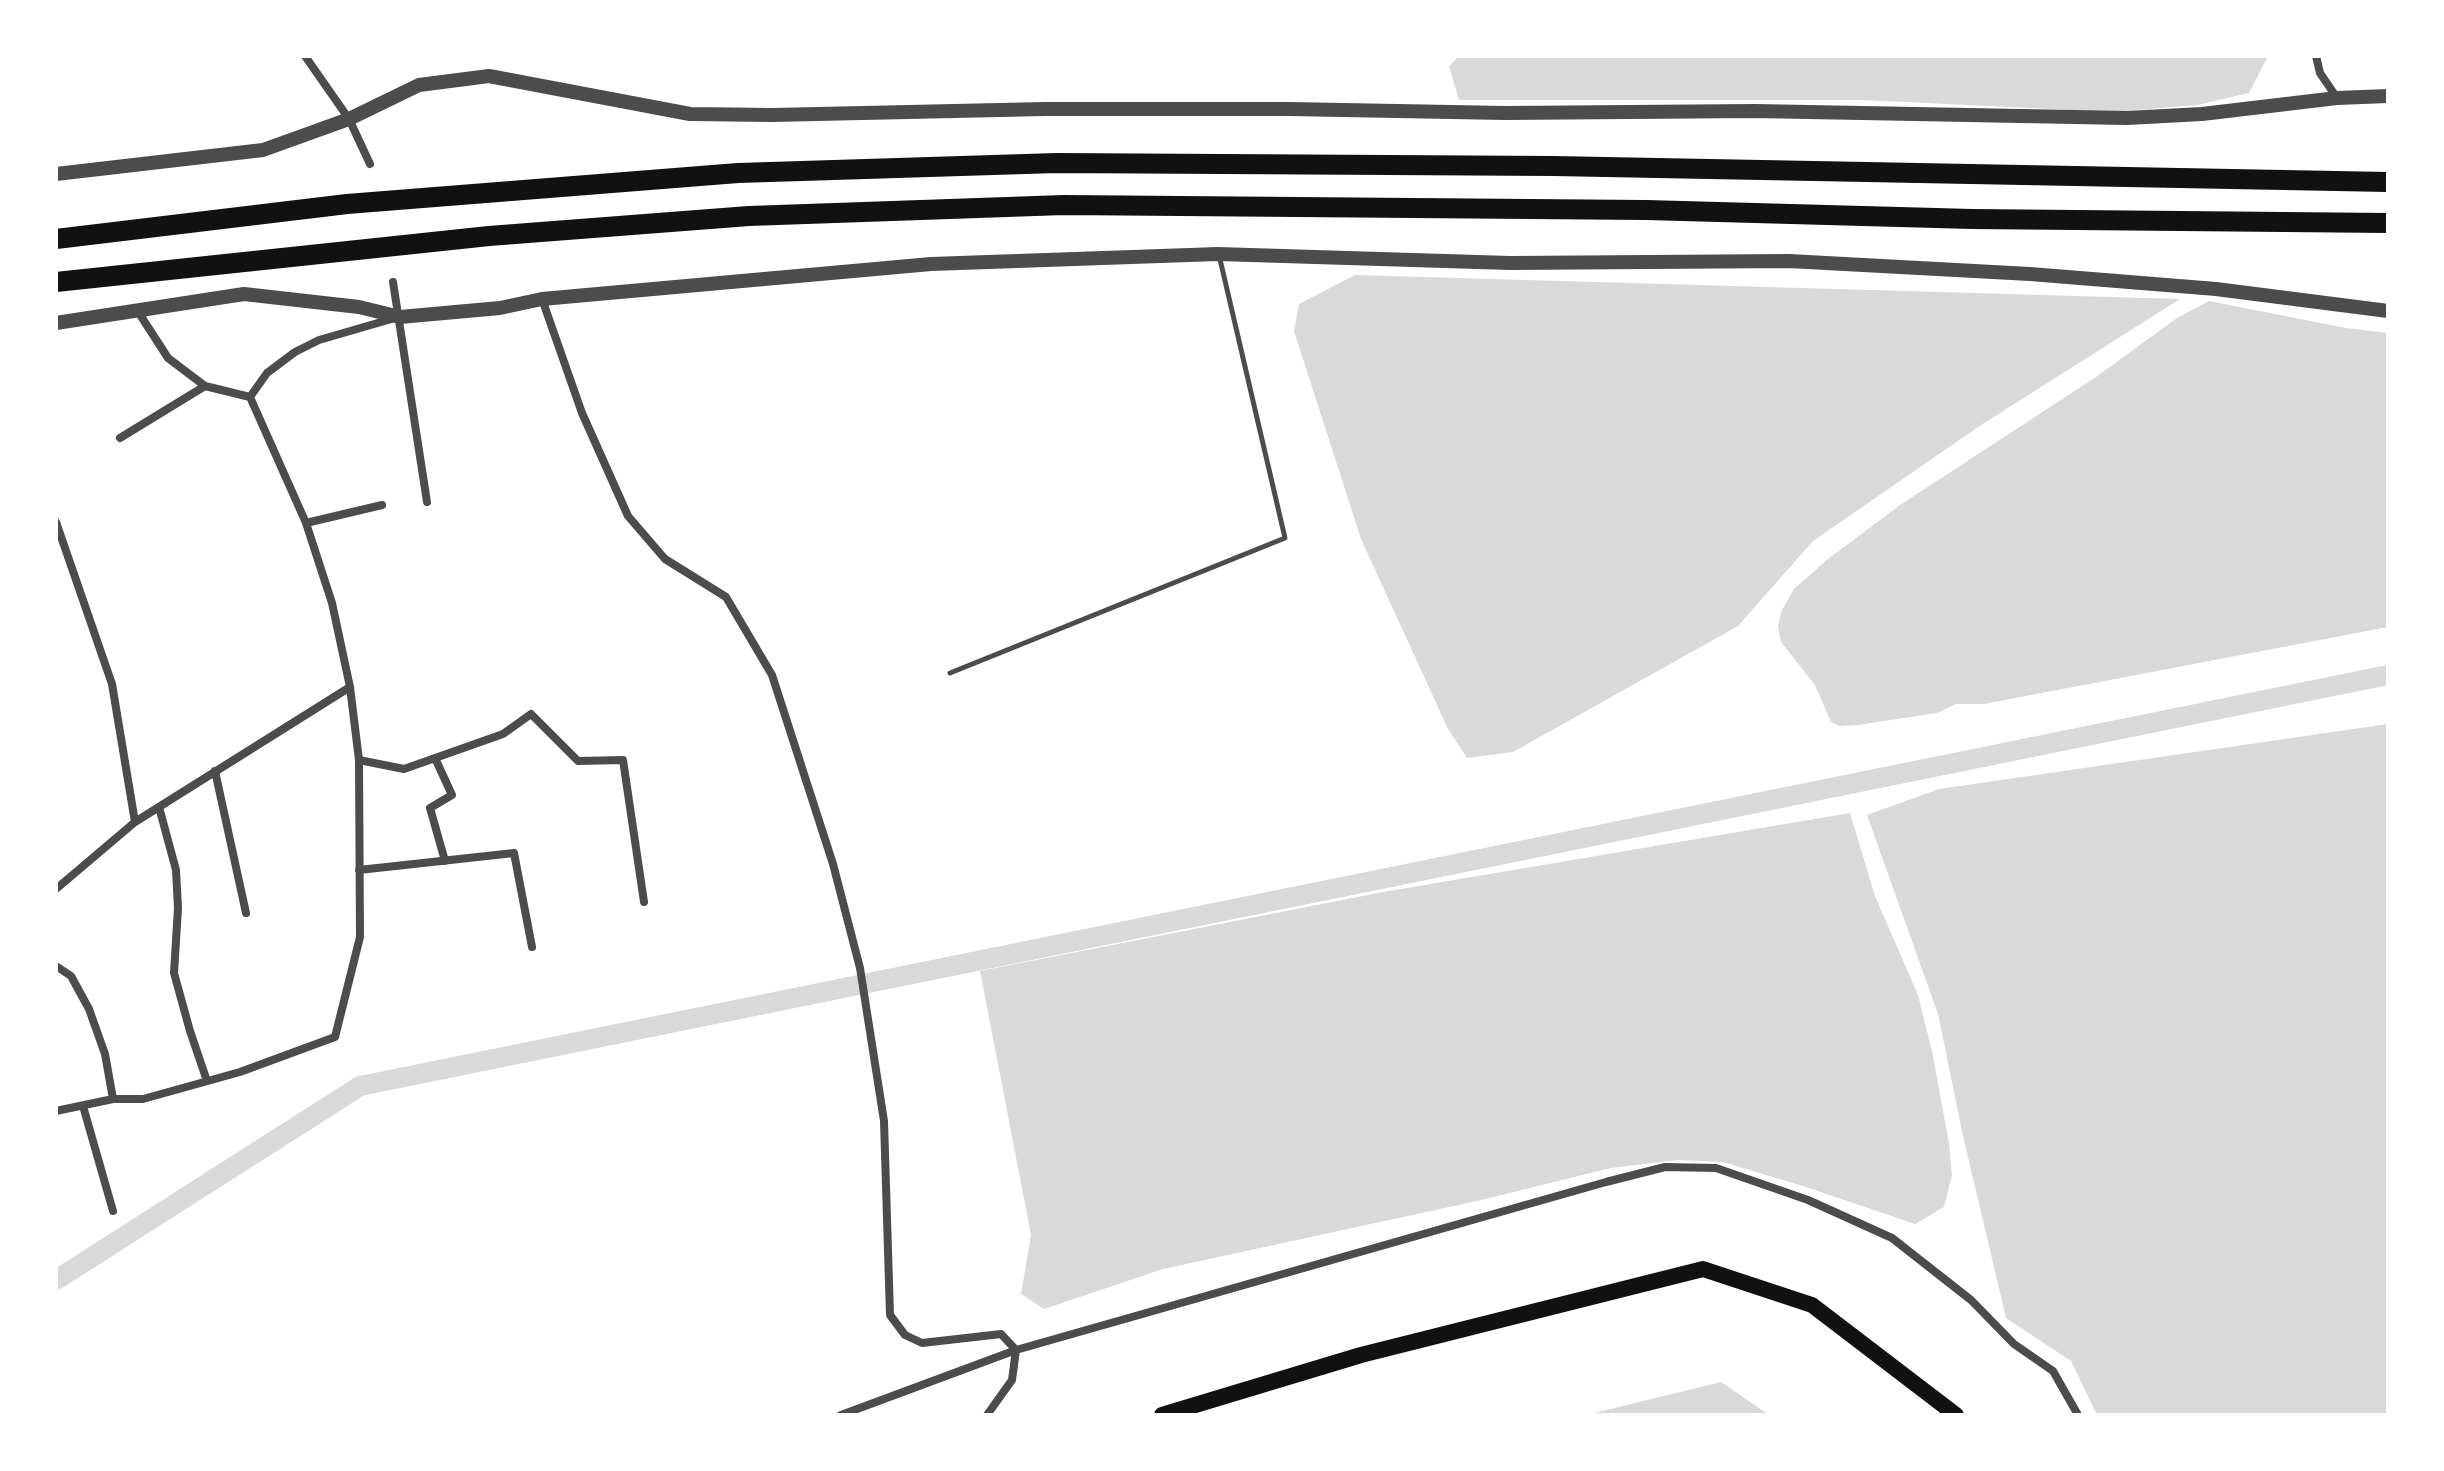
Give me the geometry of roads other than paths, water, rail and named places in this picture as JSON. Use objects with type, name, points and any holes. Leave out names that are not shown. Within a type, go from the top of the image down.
[{"type":"highway","points":[[56,239],[347,204],[738,173],[1057,163],[1553,166],[2388,182]]},
{"type":"highway","points":[[56,282],[550,231],[749,216],[1064,205],[1646,210],[1972,219],[2388,223]]},
{"type":"main road","points":[[1162,1415],[1361,1355],[1703,1269],[1812,1305],[1956,1415]]},
{"type":"street","points":[[305,56],[349,119],[370,164]]},
{"type":"street","points":[[2316,56],[2320,73],[2337,98]]},
{"type":"street","points":[[56,174],[263,150],[349,119],[419,85],[489,76],[690,114],[717,115],[1045,109],[1289,109],[1505,113],[1755,111],[2127,118],[2388,96]]},
{"type":"street","points":[[250,397],[267,373],[295,352],[319,340],[400,317],[500,308],[542,299],[931,264],[1218,254],[1510,263],[1789,261],[2216,289],[2388,311]]},
{"type":"street","points":[[393,282],[427,502]]},
{"type":"street","points":[[56,323],[244,294],[359,307],[400,317]]},
{"type":"street","points":[[542,299],[582,413],[628,516],[665,559],[726,597],[772,675],[833,864],[860,968],[884,1121],[890,1315],[905,1335],[922,1343],[1001,1334],[1016,1350]]},
{"type":"street","points":[[137,310],[168,358],[205,386],[250,397]]},
{"type":"street","points":[[120,438],[205,386]]},
{"type":"street","points":[[56,1111],[113,1099],[143,1099],[240,1072],[335,1037],[360,937],[359,760],[350,687],[332,603],[306,523],[250,397]]},
{"type":"street","points":[[306,523],[382,505]]},
{"type":"street","points":[[56,522],[112,684],[135,822]]},
{"type":"street","points":[[56,889],[135,822],[350,687]]},
{"type":"street","points":[[359,760],[404,769],[503,734],[531,714],[578,761],[623,760],[644,902]]},
{"type":"street","points":[[435,758],[452,795],[430,808],[445,861]]},
{"type":"street","points":[[215,771],[246,913]]},
{"type":"street","points":[[159,807],[176,870],[178,908],[174,973],[207,1081]]},
{"type":"street","points":[[359,870],[514,853],[532,947]]},
{"type":"street","points":[[56,966],[71,976],[89,1009],[105,1054],[113,1099]]},
{"type":"street","points":[[83,1106],[113,1211]]},
{"type":"street","points":[[841,1415],[1016,1350],[1665,1167],[1716,1168],[1808,1200],[1892,1238],[1971,1300],[2014,1344],[2053,1371],[2078,1415]]},
{"type":"street","points":[[987,1415],[1012,1380],[1016,1350]]},
{"type":"lane","points":[[950,673],[1285,538],[1218,254]]},
{"type":"waterway","points":[[56,1280],[360,1086],[2388,675]]}]
